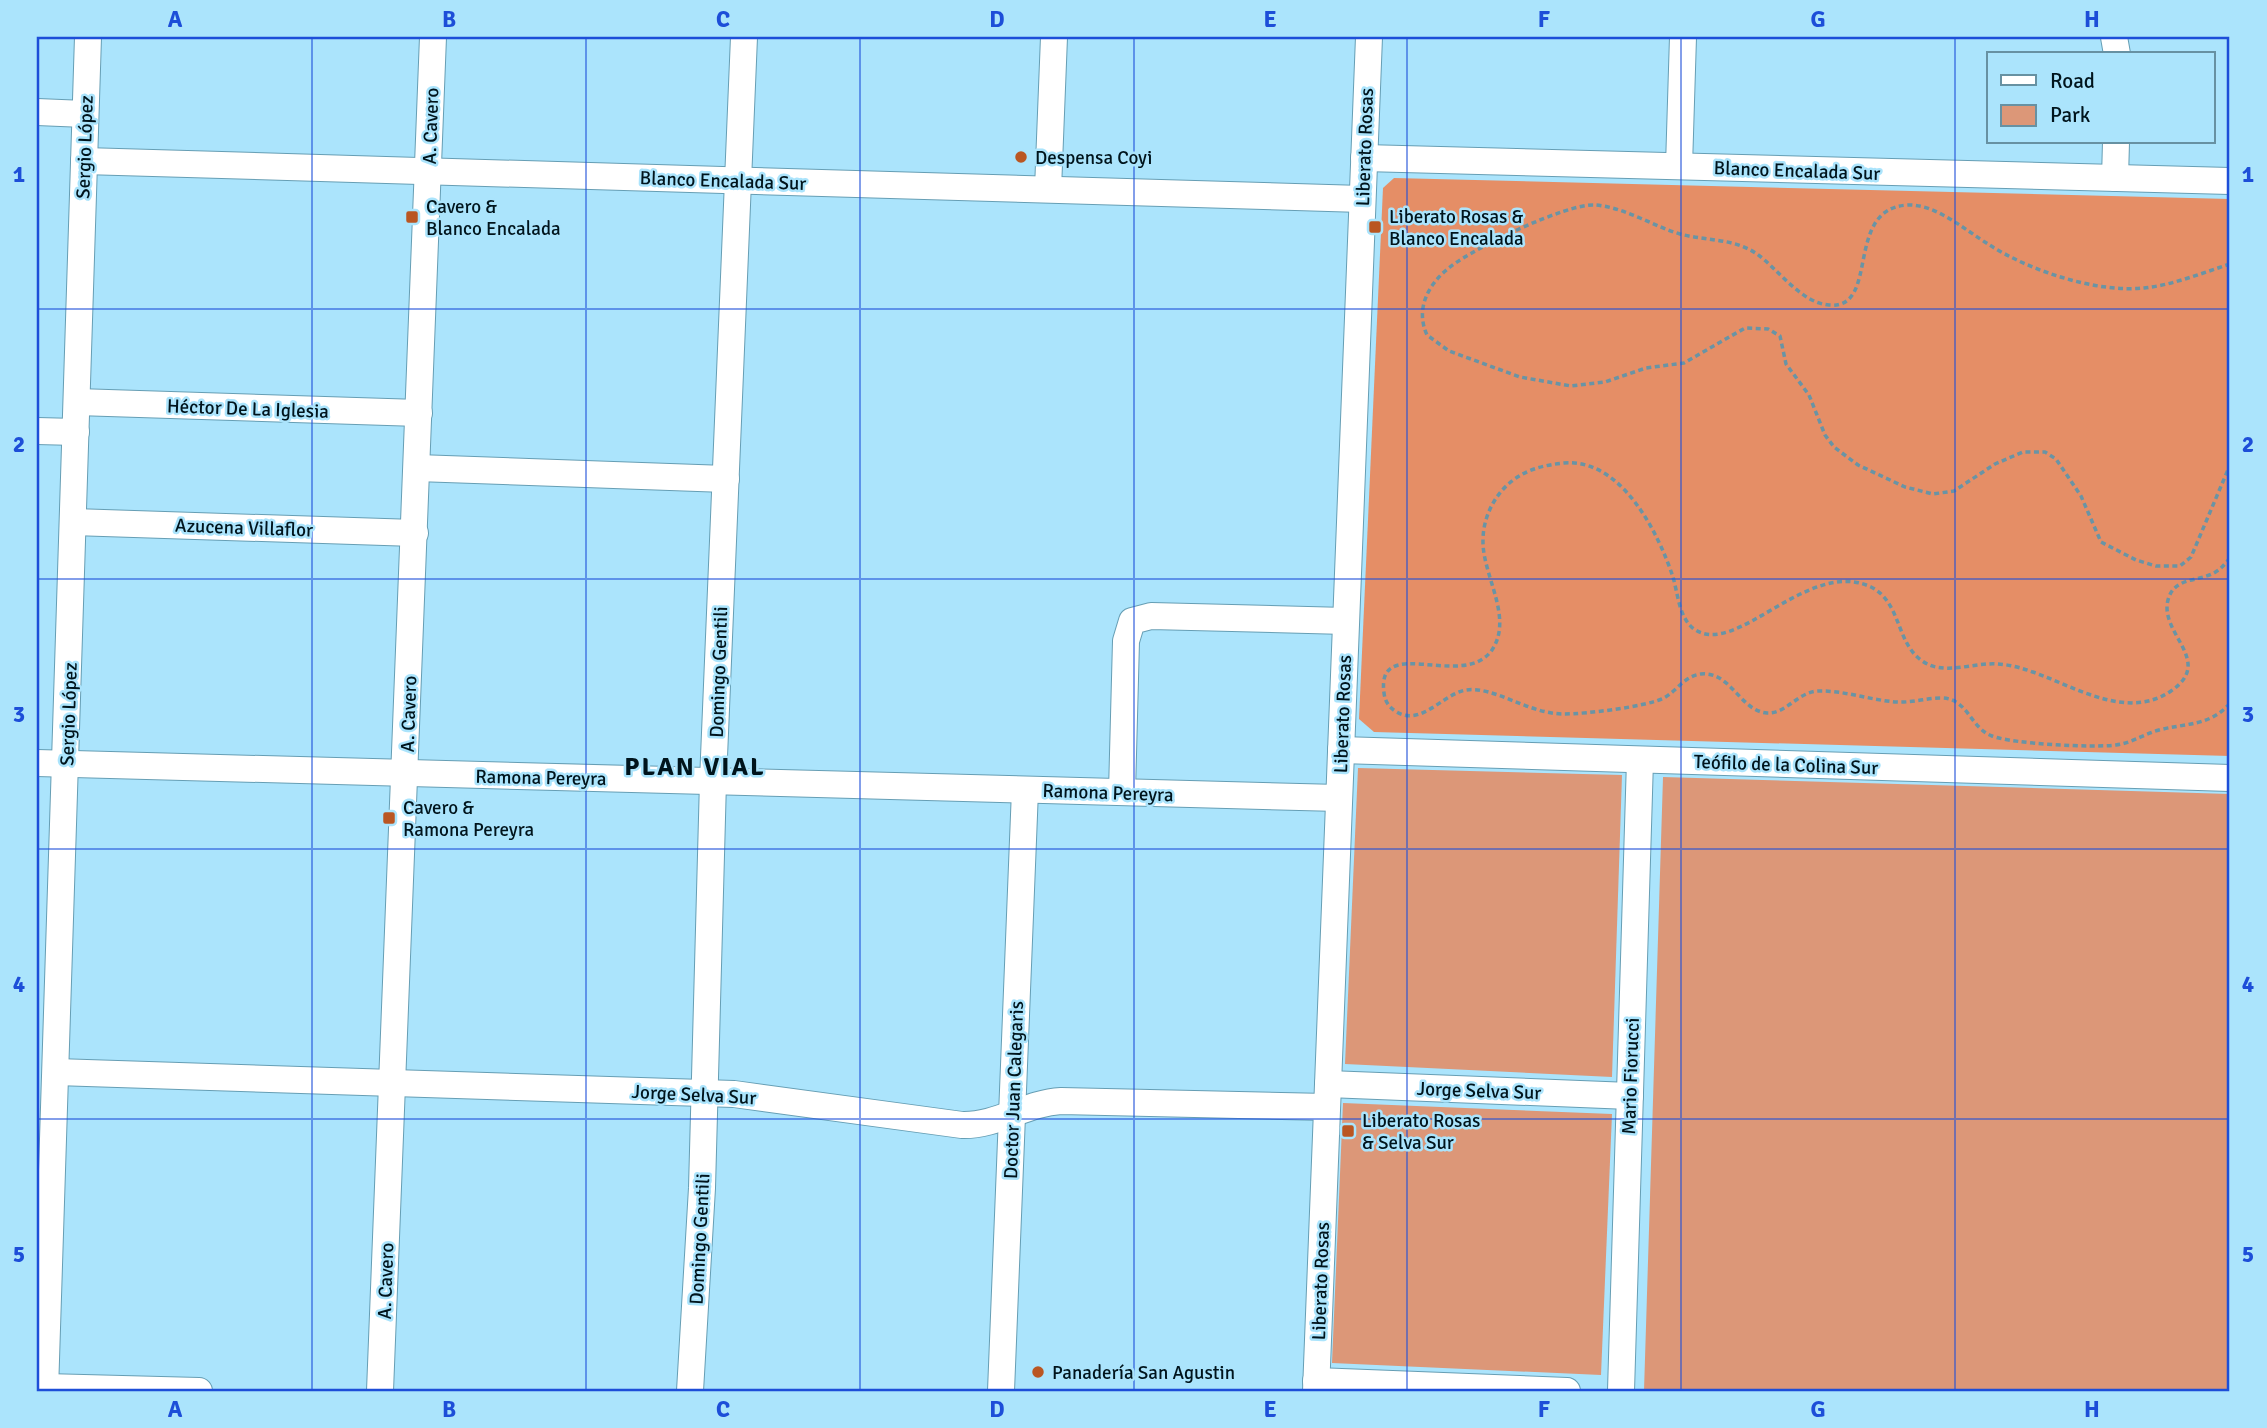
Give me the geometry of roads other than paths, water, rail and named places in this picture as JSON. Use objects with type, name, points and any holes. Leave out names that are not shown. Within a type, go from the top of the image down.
[{"type":"street","name":"Sergio López","points":[[45,1389],[46,1112],[56,1072],[88,37]]},
{"type":"street","name":"A. Cavero","points":[[380,1391],[433,37]]},
{"type":"street","name":"Domingo Gentili","points":[[691,1391],[705,1093],[713,781],[744,37]]},
{"type":"street","points":[[1048,189],[1054,37]]},
{"type":"street","name":"Liberato Rosas","points":[[1316,1386],[1369,37]]},
{"type":"street","points":[[1679,166],[1683,37]]},
{"type":"street","points":[[37,112],[85,114]]},
{"type":"street","points":[[2115,178],[2116,144]]},
{"type":"street","name":"Blanco Encalada Sur","points":[[1364,158],[2230,181]]},
{"type":"street","name":"Blanco Encalada Sur","points":[[84,161],[1363,198]]},
{"type":"street","name":"Héctor De La Iglesia","points":[[77,402],[419,413]]},
{"type":"street","points":[[37,431],[76,432]]},
{"type":"street","points":[[417,468],[726,479]]},
{"type":"street","name":"Azucena Villaflor","points":[[73,522],[415,533]]},
{"type":"street","points":[[1122,792],[1126,641],[1132,621],[1150,615],[1346,621]]},
{"type":"street","name":"Teófilo de la Colina Sur","points":[[1341,750],[2230,778]]},
{"type":"street","name":"Mario Fiorucci","points":[[1621,1391],[1640,760]]},
{"type":"street","name":"Ramona Pereyra","points":[[37,763],[1339,798]]},
{"type":"street","name":"Doctor Juan Calegaris","points":[[1001,1391],[1026,790]]},
{"type":"street","name":"Jorge Selva Sur","points":[[56,1072],[748,1095],[962,1125],[988,1123],[1061,1101],[1327,1095],[1630,1096]]},
{"type":"street","points":[[1316,1386],[1567,1391]]},
{"type":"street","points":[[45,1389],[199,1391]]},
{"type":"place","name":"Despensa Coyi","points":[[1021,157]]},
{"type":"place","name":"Cavero & Blanco Encalada","points":[[412,217]]},
{"type":"place","name":"Liberato Rosas & Blanco Encalada","points":[[1375,227]]},
{"type":"place","name":"Cavero & Ramona Pereyra","points":[[389,818]]},
{"type":"place","name":"Liberato Rosas & Selva Sur","points":[[1348,1131]]},
{"type":"place","name":"Panadería San Agustin","points":[[1038,1372]]},
{"type":"district","name":"PLAN VIAL","points":[[695,766]]}]
